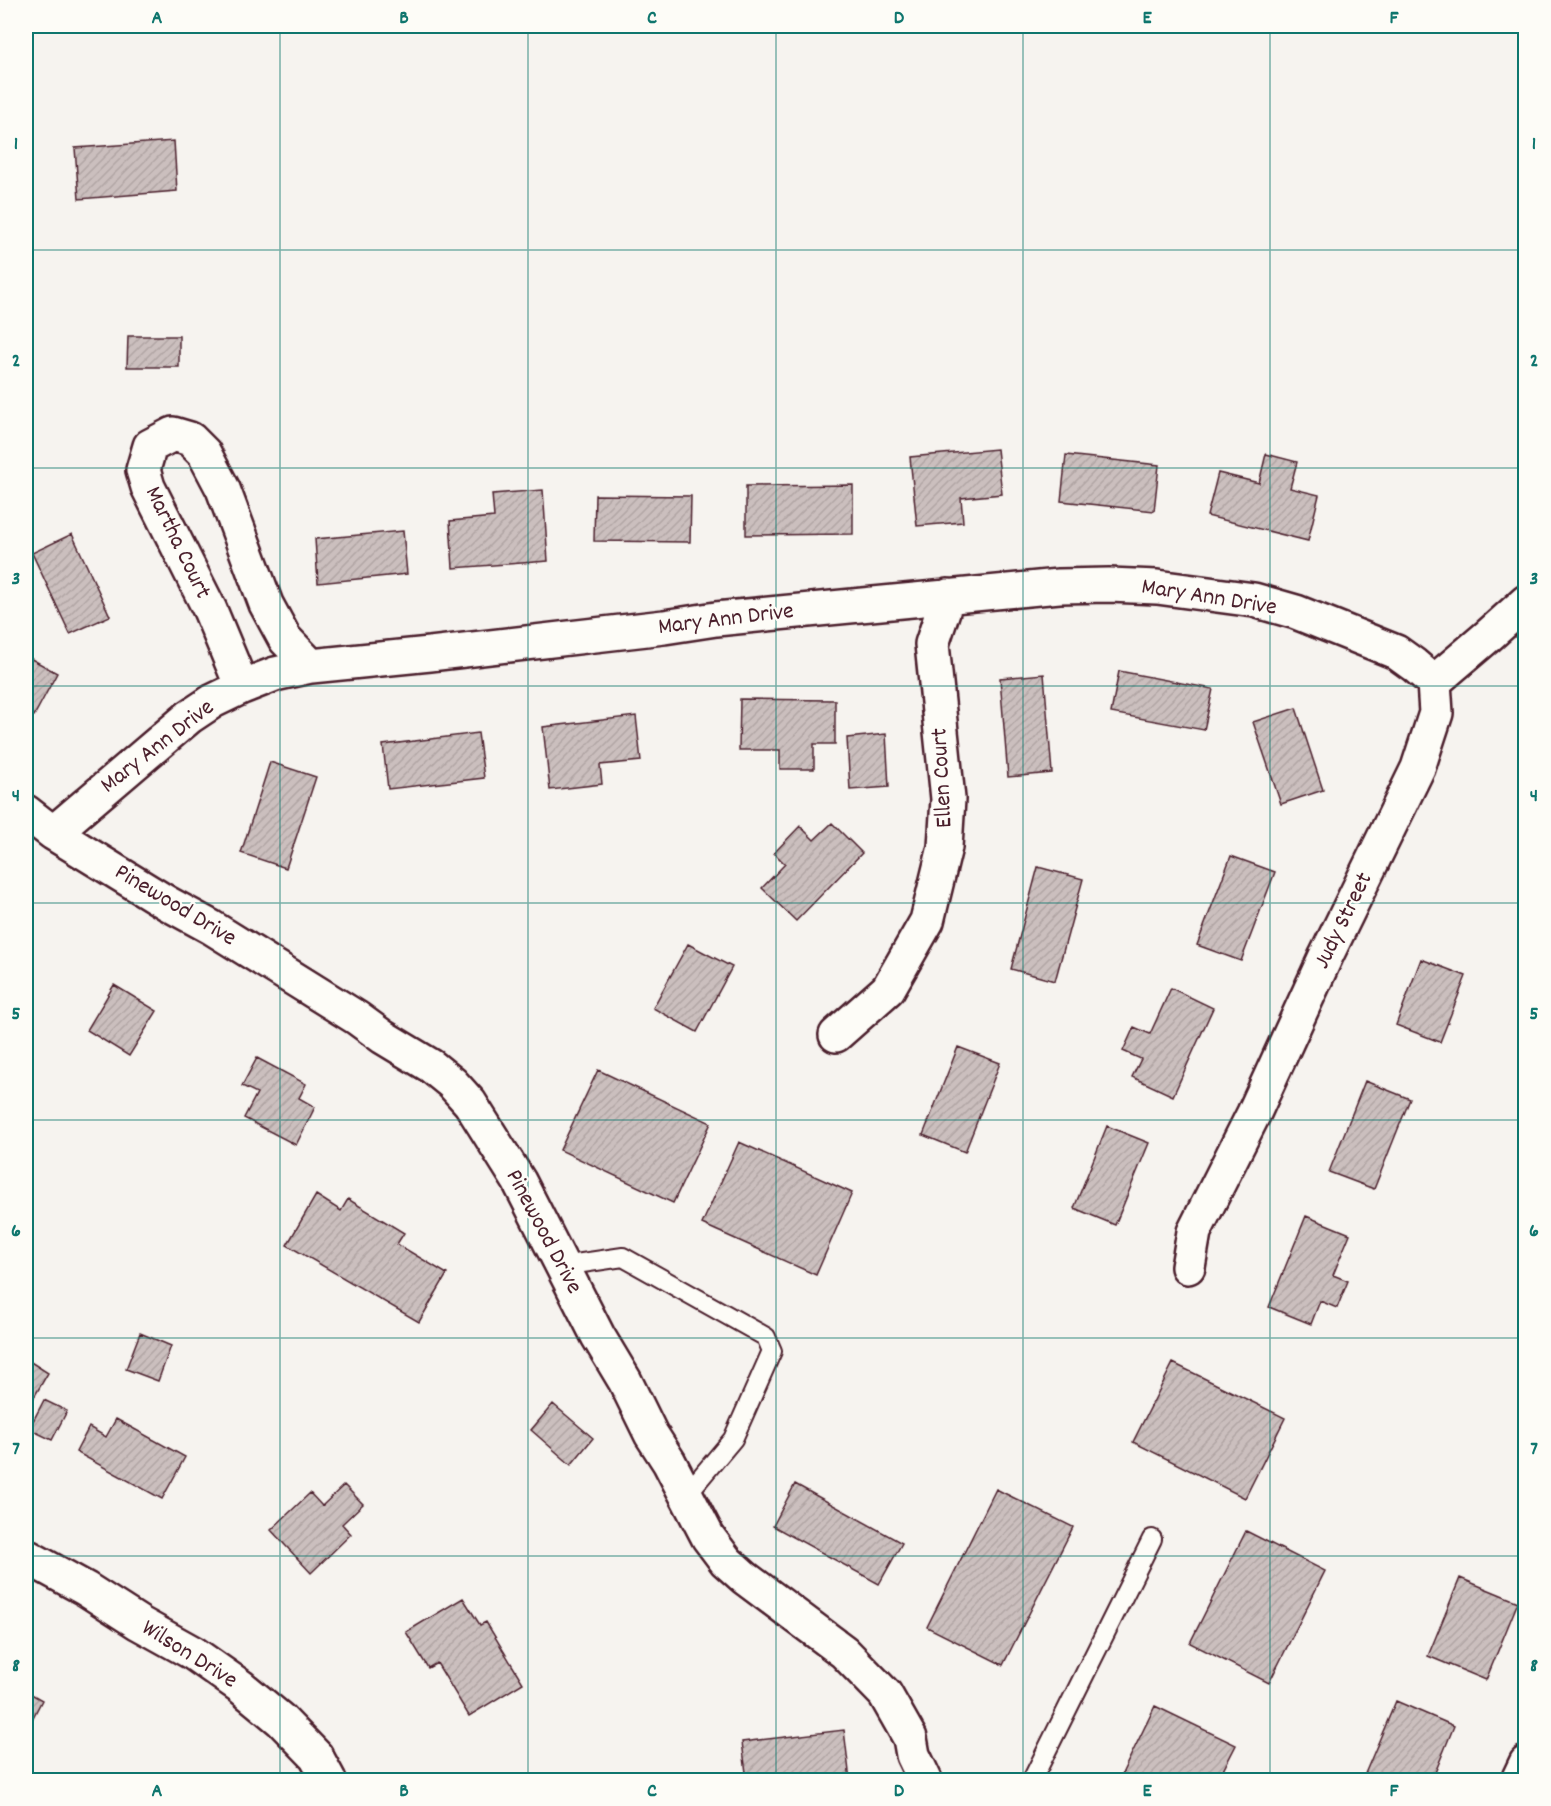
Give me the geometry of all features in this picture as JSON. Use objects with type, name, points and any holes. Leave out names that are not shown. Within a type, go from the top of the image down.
[{"type":"street","name":"Martha Court","points":[[242,687],[210,610],[148,487],[143,470],[150,446],[173,434],[190,439],[204,453],[223,489],[266,604],[285,639],[311,666]]},
{"type":"street","name":"Mary Ann Drive","points":[[53,833],[189,717],[213,701],[275,674],[311,666],[664,627],[716,619],[1059,586],[1157,587],[1254,600],[1296,612],[1396,652],[1434,682]]},
{"type":"street","name":"Ellen Court","points":[[836,1035],[888,989],[927,921],[938,879],[945,847],[948,799],[932,644],[948,596]]},
{"type":"street","points":[[1434,682],[1526,602]]},
{"type":"street","name":"Judy Street","points":[[1188,1267],[1194,1232],[1254,1113],[1326,956],[1418,768],[1436,713],[1434,682]]},
{"type":"street","name":"Pinewood Drive","points":[[26,812],[53,833],[167,903],[211,927],[357,1018],[431,1066],[452,1083],[470,1103],[519,1181],[598,1336],[625,1381],[651,1434],[669,1462],[708,1537],[726,1561],[745,1578],[844,1652],[885,1694],[910,1738],[914,1755],[925,1780]]},
{"type":"street","name":"Wilson Drive","points":[[26,1556],[193,1653],[240,1686],[282,1720],[316,1756],[329,1780]]},
{"type":"street","points":[[1518,1780],[1526,1762]]},
{"type":"lane","points":[[562,1266],[623,1257],[766,1337],[772,1351],[733,1439],[686,1495]]},
{"type":"lane","points":[[1032,1780],[1152,1539]]},
{"type":"building","points":[[27,130],[28,177],[26,177]]},
{"type":"building","points":[[174,141],[177,191],[79,199],[75,148]]},
{"type":"building","points":[[128,336],[179,336],[179,367],[127,367]]},
{"type":"building","points":[[997,449],[1002,494],[961,498],[963,522],[917,526],[910,457]]},
{"type":"building","points":[[1266,454],[1297,462],[1290,488],[1319,495],[1308,541],[1207,516],[1218,473],[1259,483]]},
{"type":"building","points":[[1066,455],[1159,465],[1154,511],[1061,501]]},
{"type":"building","points":[[853,485],[853,534],[746,535],[746,486]]},
{"type":"building","points":[[543,490],[548,561],[453,568],[450,521],[494,517],[492,494]]},
{"type":"building","points":[[595,495],[691,496],[690,542],[594,541]]},
{"type":"building","points":[[403,531],[407,574],[318,583],[315,539]]},
{"type":"building","points":[[72,534],[110,616],[70,634],[32,553]]},
{"type":"building","points":[[26,656],[57,673],[34,716],[26,711]]},
{"type":"building","points":[[1119,671],[1213,689],[1204,730],[1111,713]]},
{"type":"building","points":[[1044,674],[1052,773],[1008,777],[1000,678]]},
{"type":"building","points":[[740,699],[835,700],[835,744],[814,744],[814,769],[780,769],[780,750],[739,750]]},
{"type":"building","points":[[1296,708],[1323,790],[1281,804],[1253,722]]},
{"type":"building","points":[[636,716],[641,761],[600,765],[602,784],[550,790],[543,727]]},
{"type":"building","points":[[478,733],[484,778],[388,789],[383,745]]},
{"type":"building","points":[[886,734],[889,787],[850,790],[847,738]]},
{"type":"building","points":[[270,762],[316,777],[286,868],[241,853]]},
{"type":"building","points":[[832,823],[862,853],[796,921],[762,888],[785,864],[774,853],[800,826],[814,840]]},
{"type":"building","points":[[1231,856],[1275,872],[1241,961],[1197,945]]},
{"type":"building","points":[[1038,867],[1083,879],[1055,981],[1011,969]]},
{"type":"building","points":[[688,944],[732,967],[697,1032],[653,1008]]},
{"type":"building","points":[[1421,959],[1466,976],[1440,1042],[1396,1025]]},
{"type":"building","points":[[114,985],[157,1011],[129,1056],[87,1030]]},
{"type":"building","points":[[1171,988],[1213,1008],[1173,1096],[1132,1077],[1141,1059],[1123,1051],[1134,1027],[1150,1034]]},
{"type":"building","points":[[958,1047],[1000,1063],[965,1152],[923,1135]]},
{"type":"building","points":[[257,1058],[306,1084],[299,1098],[315,1107],[296,1145],[244,1118],[257,1093],[242,1086]]},
{"type":"building","points":[[598,1070],[711,1123],[673,1203],[560,1150]]},
{"type":"building","points":[[1365,1081],[1410,1099],[1374,1189],[1329,1172]]},
{"type":"building","points":[[1107,1126],[1149,1143],[1115,1225],[1074,1208]]},
{"type":"building","points":[[739,1142],[852,1193],[816,1275],[702,1224]]},
{"type":"building","points":[[316,1195],[341,1211],[348,1199],[404,1233],[397,1244],[447,1274],[419,1322],[287,1245]]},
{"type":"building","points":[[1306,1216],[1350,1234],[1333,1275],[1348,1281],[1337,1308],[1320,1301],[1311,1324],[1269,1307]]},
{"type":"building","points":[[140,1333],[171,1346],[158,1381],[126,1369]]},
{"type":"building","points":[[26,1359],[48,1373],[26,1411]]},
{"type":"building","points":[[1173,1363],[1285,1418],[1245,1498],[1133,1442]]},
{"type":"building","points":[[44,1400],[67,1411],[52,1440],[29,1429]]},
{"type":"building","points":[[553,1404],[593,1438],[571,1465],[531,1430]]},
{"type":"building","points":[[116,1419],[185,1457],[162,1499],[76,1452],[89,1427],[106,1437]]},
{"type":"building","points":[[795,1484],[902,1543],[879,1584],[773,1526]]},
{"type":"building","points":[[344,1485],[363,1504],[342,1524],[351,1534],[311,1573],[271,1530],[310,1493],[322,1506]]},
{"type":"building","points":[[996,1489],[1073,1527],[1003,1665],[927,1627]]},
{"type":"building","points":[[1246,1531],[1325,1571],[1269,1683],[1190,1643]]},
{"type":"building","points":[[1460,1578],[1518,1602],[1486,1680],[1428,1656]]},
{"type":"building","points":[[463,1598],[480,1625],[486,1622],[523,1683],[469,1716],[437,1663],[428,1668],[406,1632]]},
{"type":"building","points":[[26,1691],[42,1700],[26,1731]]},
{"type":"building","points":[[1396,1701],[1454,1726],[1432,1780],[1375,1780],[1364,1776]]},
{"type":"building","points":[[1155,1706],[1236,1745],[1218,1780],[1119,1780]]},
{"type":"building","points":[[844,1730],[850,1780],[747,1780],[742,1742]]}]
